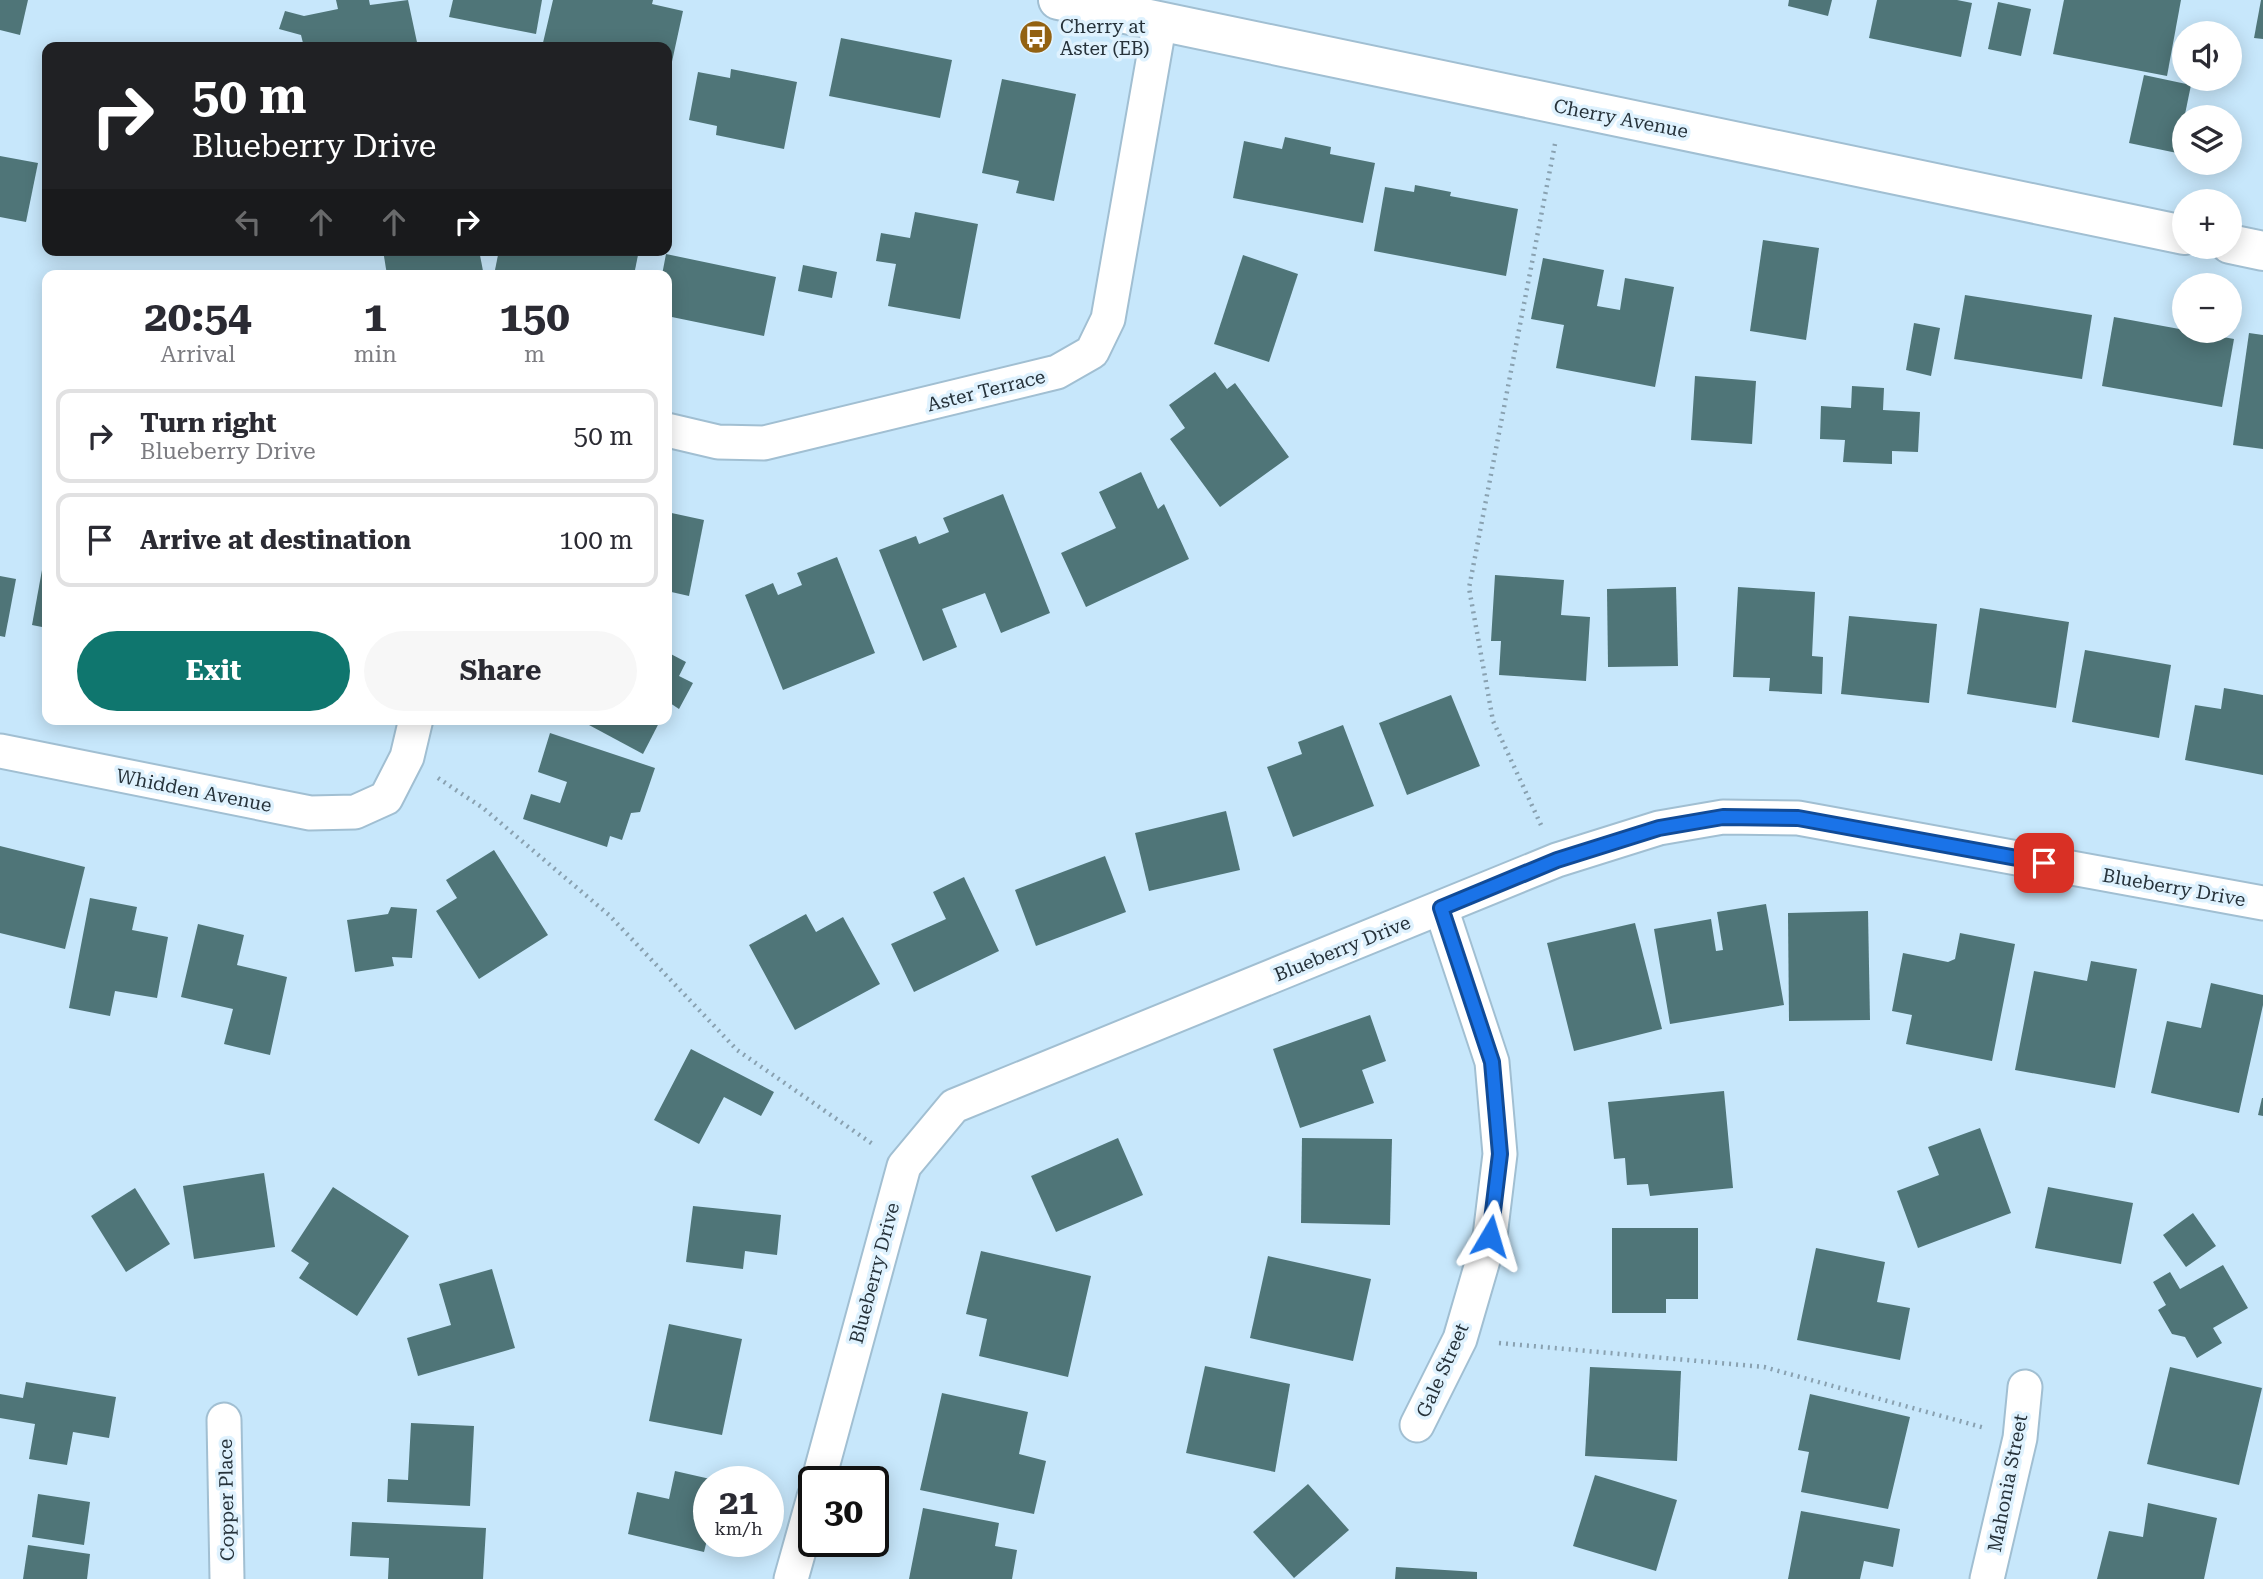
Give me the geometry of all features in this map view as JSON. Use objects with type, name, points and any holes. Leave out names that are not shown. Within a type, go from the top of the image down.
[{"type":"street","name":"Cherry Avenue","points":[[1058,0],[2172,232]]},
{"type":"street","name":"Aster Terrace","points":[[672,431],[718,443],[764,443],[1057,372],[1092,352],[1108,319],[1160,21]]},
{"type":"street","points":[[2242,247],[2263,251]]},
{"type":"street","points":[[407,757],[415,725]]},
{"type":"street","name":"Whidden Avenue","points":[[0,751],[310,813],[355,812],[386,798],[407,757]]},
{"type":"street","name":"Blueberry Drive","points":[[822,1466],[904,1166],[954,1106],[1557,860],[1659,828],[1723,817],[1798,818],[2263,903]]},
{"type":"street","name":"Gale Street","points":[[1417,1425],[1460,1339],[1490,1236],[1500,1154],[1492,1062],[1441,908]]},
{"type":"street","name":"Mahonia Street","points":[[1987,1579],[2020,1438],[2025,1387]]},
{"type":"street","name":"Copper Place","points":[[224,1420],[227,1579]]},
{"type":"street","points":[[791,1579],[798,1554]]},
{"type":"path","points":[[1557,860],[1493,721],[1469,588],[1563,105]]},
{"type":"path","points":[[407,757],[483,808],[609,915],[737,1050],[904,1166]]},
{"type":"path","points":[[1460,1339],[1763,1367],[2020,1438]]},
{"type":"building","points":[[0,0],[28,0],[20,35],[0,30]]},
{"type":"building","points":[[336,0],[369,0],[370,5],[408,0],[417,42],[303,42],[301,35],[279,29],[285,11],[304,16],[338,9]]},
{"type":"building","points":[[453,0],[542,0],[536,34],[449,17]]},
{"type":"building","points":[[553,0],[653,0],[652,4],[683,11],[672,62],[672,42],[543,42]]},
{"type":"building","points":[[1789,0],[1832,0],[1828,16],[1788,6]]},
{"type":"building","points":[[1877,0],[1957,0],[1972,3],[1961,57],[1869,38]]},
{"type":"building","points":[[2064,0],[2181,0],[2177,21],[2172,21],[2172,49],[2167,76],[2053,54]]},
{"type":"building","points":[[2263,0],[2263,39],[2254,38]]},
{"type":"building","points":[[1998,2],[2031,9],[2021,56],[1988,49]]},
{"type":"building","points":[[841,38],[952,60],[940,118],[829,96]]},
{"type":"building","points":[[731,69],[797,82],[784,149],[716,135],[717,126],[689,120],[698,72],[730,78]]},
{"type":"building","points":[[2144,75],[2172,81],[2172,91],[2190,91],[2187,105],[2172,105],[2172,152],[2129,143]]},
{"type":"building","points":[[1002,79],[1076,94],[1054,201],[1016,193],[1019,181],[982,173]]},
{"type":"building","points":[[1285,137],[1331,147],[1330,154],[1375,163],[1363,223],[1233,198],[1244,141],[1282,149]]},
{"type":"building","points":[[0,156],[38,163],[26,222],[0,217]]},
{"type":"building","points":[[1415,185],[1451,192],[1450,196],[1518,209],[1506,276],[1374,251],[1385,187],[1414,192]]},
{"type":"building","points":[[915,212],[978,224],[960,319],[888,306],[896,264],[876,261],[881,233],[910,238]]},
{"type":"building","points":[[1763,240],[1819,248],[1806,340],[1750,331]]},
{"type":"building","points":[[672,255],[776,277],[764,336],[672,317],[672,270],[663,270],[666,256]]},
{"type":"building","points":[[1243,255],[1298,274],[1269,362],[1214,344]]},
{"type":"building","points":[[384,256],[480,256],[483,270],[386,270]]},
{"type":"building","points":[[498,256],[638,256],[635,270],[495,270]]},
{"type":"building","points":[[1543,258],[1604,270],[1597,306],[1620,310],[1625,278],[1674,287],[1655,387],[1556,368],[1564,325],[1531,319]]},
{"type":"building","points":[[803,265],[837,272],[832,298],[798,291]]},
{"type":"building","points":[[1965,295],[2092,315],[2082,379],[1954,359]]},
{"type":"building","points":[[2114,317],[2172,328],[2172,343],[2233,343],[2222,407],[2102,386]]},
{"type":"building","points":[[1914,323],[1940,328],[1931,376],[1906,370]]},
{"type":"building","points":[[2249,333],[2263,335],[2263,449],[2233,445]]},
{"type":"building","points":[[1215,372],[1227,389],[1235,383],[1289,457],[1220,507],[1170,439],[1185,428],[1169,405]]},
{"type":"building","points":[[1695,376],[1756,381],[1752,444],[1691,440]]},
{"type":"building","points":[[1852,386],[1884,388],[1883,410],[1920,412],[1918,452],[1892,451],[1892,464],[1843,462],[1845,440],[1820,439],[1821,406],[1851,408]]},
{"type":"building","points":[[1141,472],[1158,509],[1164,504],[1189,559],[1086,607],[1061,553],[1116,528],[1099,492]]},
{"type":"building","points":[[1003,494],[1050,613],[1001,633],[985,593],[942,609],[957,647],[923,661],[879,550],[916,536],[919,544],[949,532],[943,518]]},
{"type":"building","points":[[672,513],[704,520],[689,596],[672,592]]},
{"type":"building","points":[[837,557],[875,653],[783,690],[745,595],[773,583],[778,595],[802,585],[797,573]]},
{"type":"building","points":[[42,570],[42,627],[32,625]]},
{"type":"building","points":[[1495,575],[1564,580],[1561,615],[1590,617],[1586,681],[1499,675],[1501,641],[1491,641]]},
{"type":"building","points":[[0,576],[16,579],[5,637],[0,636]]},
{"type":"building","points":[[1676,587],[1678,666],[1608,667],[1607,589]]},
{"type":"building","points":[[1738,587],[1815,592],[1812,656],[1823,657],[1822,694],[1769,691],[1770,678],[1733,677]]},
{"type":"building","points":[[1980,608],[2069,622],[2056,708],[1967,694]]},
{"type":"building","points":[[1849,616],[1937,624],[1929,703],[1841,694]]},
{"type":"building","points":[[2085,650],[2171,665],[2159,738],[2072,722]]},
{"type":"building","points":[[672,655],[686,662],[679,676],[693,683],[679,709],[672,704]]},
{"type":"building","points":[[2224,688],[2263,695],[2263,775],[2185,760],[2195,705],[2221,709]]},
{"type":"building","points":[[1451,695],[1480,766],[1407,795],[1379,723]]},
{"type":"building","points":[[589,725],[658,725],[643,754]]},
{"type":"building","points":[[1343,725],[1374,806],[1293,837],[1267,767],[1302,754],[1298,742]]},
{"type":"building","points":[[550,733],[655,768],[640,812],[631,813],[622,840],[610,836],[607,847],[523,819],[531,794],[560,803],[567,782],[538,772]]},
{"type":"building","points":[[1226,811],[1240,870],[1149,891],[1135,833]]},
{"type":"building","points":[[0,846],[85,867],[65,949],[0,933]]},
{"type":"building","points":[[494,850],[548,935],[479,979],[436,911],[457,898],[446,880]]},
{"type":"building","points":[[1105,856],[1126,912],[1036,946],[1015,890]]},
{"type":"building","points":[[964,877],[999,951],[914,992],[891,944],[946,919],[933,892]]},
{"type":"building","points":[[90,898],[137,907],[132,930],[168,937],[157,998],[115,991],[110,1016],[69,1008]]},
{"type":"building","points":[[1766,904],[1784,1005],[1670,1024],[1654,929],[1711,919],[1716,951],[1723,950],[1717,912]]},
{"type":"building","points":[[391,907],[417,909],[412,958],[392,957],[394,966],[355,972],[347,920],[388,914]]},
{"type":"building","points":[[1868,911],[1870,1020],[1789,1021],[1788,913]]},
{"type":"building","points":[[806,914],[816,932],[843,917],[880,984],[795,1030],[749,945]]},
{"type":"building","points":[[1635,923],[1662,1029],[1574,1051],[1547,943]]},
{"type":"building","points":[[198,924],[244,935],[237,965],[287,977],[270,1055],[224,1044],[233,1009],[181,997]]},
{"type":"building","points":[[1960,933],[2015,944],[1992,1061],[1906,1044],[1912,1015],[1892,1011],[1903,953],[1948,962],[1955,959]]},
{"type":"building","points":[[2091,961],[2137,969],[2115,1088],[2015,1070],[2034,971],[2087,981]]},
{"type":"building","points":[[2211,983],[2263,995],[2239,1113],[2151,1093],[2167,1021],[2201,1028]]},
{"type":"building","points":[[1370,1015],[1386,1061],[1362,1070],[1374,1103],[1300,1128],[1273,1049]]},
{"type":"building","points":[[691,1049],[774,1092],[761,1116],[724,1097],[699,1144],[654,1120]]},
{"type":"building","points":[[1724,1091],[1733,1188],[1650,1196],[1648,1184],[1627,1185],[1625,1158],[1614,1159],[1608,1102]]},
{"type":"building","points":[[2263,1098],[2263,1116],[2258,1115]]},
{"type":"building","points":[[1980,1128],[2011,1213],[1918,1248],[1897,1191],[1939,1175],[1928,1147]]},
{"type":"building","points":[[1118,1138],[1143,1195],[1056,1232],[1031,1176]]},
{"type":"building","points":[[1302,1138],[1392,1139],[1390,1225],[1301,1223]]},
{"type":"building","points":[[264,1173],[275,1247],[194,1259],[183,1186]]},
{"type":"building","points":[[333,1187],[409,1236],[357,1316],[299,1278],[309,1263],[291,1251]]},
{"type":"building","points":[[2048,1187],[2133,1203],[2121,1264],[2035,1248]]},
{"type":"building","points":[[135,1188],[170,1244],[126,1272],[91,1216]]},
{"type":"building","points":[[693,1206],[781,1215],[777,1255],[745,1251],[743,1269],[686,1262]]},
{"type":"building","points":[[2193,1213],[2216,1246],[2186,1267],[2163,1235]]},
{"type":"building","points":[[1612,1228],[1698,1228],[1698,1299],[1666,1299],[1666,1313],[1612,1313]]},
{"type":"building","points":[[1816,1248],[1885,1262],[1877,1302],[1910,1308],[1900,1360],[1797,1340]]},
{"type":"building","points":[[981,1251],[1091,1276],[1068,1377],[979,1356],[987,1319],[966,1314]]},
{"type":"building","points":[[1268,1256],[1371,1279],[1353,1361],[1250,1338]]},
{"type":"building","points":[[2223,1265],[2248,1308],[2213,1328],[2222,1343],[2197,1358],[2185,1337],[2172,1334],[2158,1310],[2166,1305],[2153,1282],[2170,1272],[2180,1289]]},
{"type":"building","points":[[492,1269],[515,1348],[418,1376],[407,1338],[451,1325],[439,1284]]},
{"type":"building","points":[[669,1324],[742,1339],[722,1435],[649,1421]]},
{"type":"building","points":[[1205,1366],[1290,1384],[1275,1472],[1186,1453]]},
{"type":"building","points":[[1590,1367],[1681,1371],[1677,1461],[1585,1456]]},
{"type":"building","points":[[2170,1367],[2262,1388],[2239,1485],[2147,1464]]},
{"type":"building","points":[[26,1382],[116,1397],[109,1438],[73,1432],[67,1465],[29,1459],[35,1424],[0,1418],[0,1394],[23,1398]]},
{"type":"building","points":[[942,1393],[1028,1412],[1019,1454],[1046,1461],[1034,1514],[920,1490]]},
{"type":"building","points":[[1810,1394],[1910,1417],[1888,1509],[1801,1492],[1809,1452],[1798,1450]]},
{"type":"building","points":[[411,1423],[474,1426],[470,1506],[387,1502],[388,1479],[408,1480]]},
{"type":"building","points":[[675,1471],[693,1475],[693,1549],[628,1534],[637,1492],[669,1499]]},
{"type":"building","points":[[1595,1475],[1677,1500],[1656,1571],[1573,1546]]},
{"type":"building","points":[[1308,1484],[1349,1530],[1294,1578],[1253,1532]]},
{"type":"building","points":[[38,1494],[90,1502],[84,1545],[32,1537]]},
{"type":"building","points":[[2148,1503],[2217,1518],[2204,1579],[2097,1579],[2109,1531],[2143,1537]]},
{"type":"building","points":[[923,1508],[999,1523],[995,1546],[1017,1550],[1012,1579],[909,1579]]},
{"type":"building","points":[[1801,1511],[1900,1529],[1893,1567],[1864,1561],[1860,1579],[1788,1579]]},
{"type":"building","points":[[352,1522],[486,1528],[483,1579],[388,1579],[389,1558],[350,1556]]},
{"type":"building","points":[[28,1545],[90,1554],[87,1579],[23,1579]]},
{"type":"building","points":[[1396,1567],[1477,1572],[1477,1579],[1395,1579]]},
{"type":"place","name":"Cherry at Aster (EB)","points":[[1036,37]]},
{"type":"route","points":[[1490,1236],[1500,1154],[1492,1062],[1441,908],[1557,860],[1659,828],[1723,817],[1798,818],[2044,863]]}]
